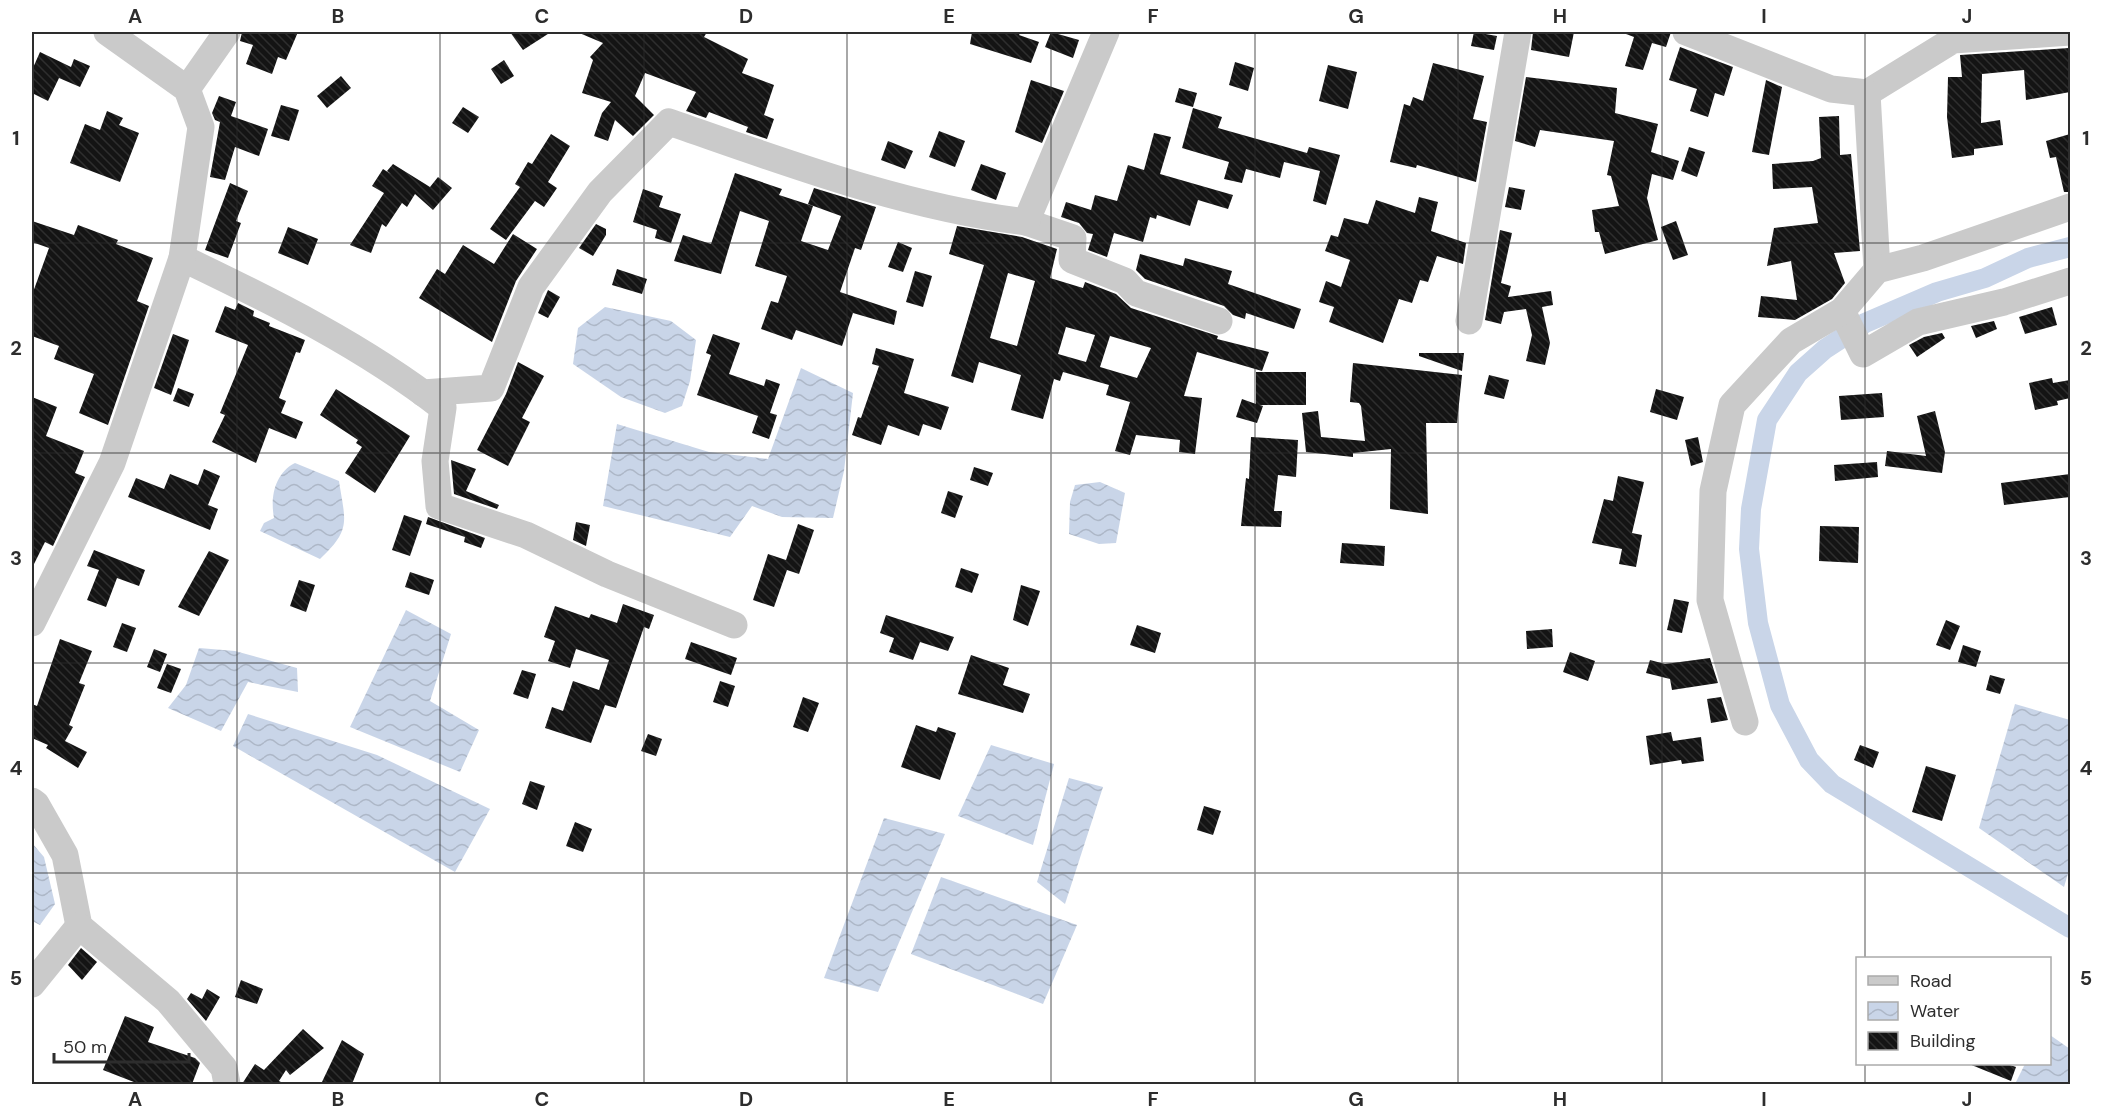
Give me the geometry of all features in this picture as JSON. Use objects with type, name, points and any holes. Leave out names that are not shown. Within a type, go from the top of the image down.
[{"type":"street","points":[[32,623],[112,463],[182,258],[201,127],[187,89],[107,32]]},
{"type":"street","points":[[187,89],[227,32]]},
{"type":"street","points":[[1026,222],[1106,32]]},
{"type":"street","points":[[1469,321],[1518,32]]},
{"type":"street","points":[[1686,32],[1831,88],[1867,93],[1953,40],[2070,32]]},
{"type":"street","points":[[1867,93],[1877,270]]},
{"type":"street","points":[[423,393],[491,388],[531,287],[600,192],[669,122],[842,181],[980,216],[1026,222],[1073,238],[1072,260],[1125,281],[1136,293],[1219,321]]},
{"type":"street","points":[[1745,722],[1710,600],[1713,491],[1732,405],[1791,341],[1842,311],[1877,270],[1923,258],[2070,207]]},
{"type":"street","points":[[182,258],[291,310],[400,375],[443,408],[435,461],[439,506],[526,535],[607,574],[734,625]]},
{"type":"street","points":[[1842,311],[1863,354],[1918,322],[2004,302],[2070,281]]},
{"type":"street","points":[[32,801],[36,804],[65,855],[80,926],[168,1001],[224,1068],[227,1084]]},
{"type":"street","points":[[32,984],[80,926]]},
{"type":"water","points":[[605,307],[671,321],[696,340],[690,381],[682,406],[665,413],[621,397],[573,364],[578,328]]},
{"type":"water","points":[[801,368],[853,393],[844,471],[833,518],[782,517],[752,506],[730,537],[603,506],[617,424],[709,452],[768,459]]},
{"type":"water","points":[[295,463],[339,481],[344,524],[337,540],[320,559],[260,531],[264,523],[274,518],[274,494],[279,479],[288,467]]},
{"type":"water","points":[[1100,482],[1125,493],[1116,543],[1099,544],[1069,534],[1070,502],[1075,485]]},
{"type":"water","points":[[406,610],[451,634],[430,701],[479,730],[460,772],[350,727]]},
{"type":"water","points":[[199,648],[235,651],[297,668],[298,692],[248,682],[221,731],[168,708],[186,685]]},
{"type":"water","points":[[2015,704],[2070,720],[2070,867],[2064,887],[1979,828]]},
{"type":"water","points":[[248,714],[377,755],[490,809],[455,872],[233,746]]},
{"type":"water","points":[[991,745],[1054,764],[1033,845],[958,816]]},
{"type":"water","points":[[1069,778],[1103,787],[1065,904],[1037,882]]},
{"type":"water","points":[[884,818],[945,834],[878,992],[824,978]]},
{"type":"water","points":[[32,843],[44,857],[55,904],[40,925],[32,921]]},
{"type":"water","points":[[941,877],[1077,925],[1043,1004],[911,954]]},
{"type":"water","points":[[2051,1036],[2070,1049],[2070,1084],[2015,1084],[2024,1065],[2051,1065]]},
{"type":"building","points":[[242,32],[298,32],[286,60],[278,57],[272,74],[246,64],[253,45],[240,41]]},
{"type":"building","points":[[510,32],[551,32],[523,50]]},
{"type":"building","points":[[577,32],[707,32],[704,37],[748,59],[742,73],[774,85],[764,115],[774,119],[767,139],[746,132],[748,127],[709,112],[706,118],[686,111],[696,92],[645,73],[635,96],[654,115],[633,136],[615,120],[608,141],[594,136],[602,113],[611,102],[582,93],[593,60],[590,57],[603,43]]},
{"type":"building","points":[[972,32],[1021,32],[1019,35],[1039,42],[1031,63],[970,44]]},
{"type":"building","points":[[1051,32],[1079,40],[1073,58],[1045,47]]},
{"type":"building","points":[[1474,32],[1497,36],[1494,50],[1471,46]]},
{"type":"building","points":[[1533,32],[1574,32],[1569,57],[1531,50]]},
{"type":"building","points":[[1627,32],[1671,32],[1666,47],[1652,43],[1643,70],[1625,66],[1634,37],[1626,34]]},
{"type":"building","points":[[1680,47],[1733,67],[1724,96],[1715,93],[1708,117],[1690,111],[1697,89],[1669,80]]},
{"type":"building","points":[[2069,48],[2070,92],[2026,100],[2024,70],[1982,74],[1981,123],[2000,120],[2003,145],[1974,149],[1974,155],[1952,158],[1947,117],[1948,77],[1962,77],[1960,55]]},
{"type":"building","points":[[40,52],[71,67],[74,59],[90,66],[80,87],[59,78],[48,101],[32,93],[32,70]]},
{"type":"building","points":[[504,60],[514,76],[501,84],[491,69]]},
{"type":"building","points":[[1235,62],[1254,68],[1248,91],[1229,85]]},
{"type":"building","points":[[1433,63],[1484,76],[1473,119],[1487,122],[1476,182],[1417,165],[1416,168],[1390,162],[1404,104],[1410,106],[1413,97],[1423,101]]},
{"type":"building","points":[[1328,65],[1357,72],[1348,109],[1319,101]]},
{"type":"building","points":[[341,76],[351,88],[327,108],[317,96]]},
{"type":"building","points":[[1526,77],[1617,88],[1615,113],[1658,124],[1651,152],[1679,161],[1673,180],[1652,174],[1647,198],[1658,240],[1605,254],[1599,232],[1595,232],[1592,210],[1619,206],[1611,176],[1607,175],[1614,141],[1540,130],[1535,147],[1515,141]]},
{"type":"building","points":[[1031,80],[1064,91],[1042,143],[1015,132]]},
{"type":"building","points":[[1766,80],[1782,87],[1769,155],[1752,152]]},
{"type":"building","points":[[1179,88],[1197,93],[1193,107],[1175,102]]},
{"type":"building","points":[[219,96],[236,102],[231,116],[268,129],[259,156],[235,147],[225,180],[210,177],[220,122],[215,120],[212,113]]},
{"type":"building","points":[[281,105],[299,110],[289,141],[271,136]]},
{"type":"building","points":[[463,107],[479,117],[468,133],[452,123]]},
{"type":"building","points":[[1193,108],[1222,117],[1218,128],[1307,153],[1309,147],[1340,155],[1326,205],[1313,201],[1320,171],[1284,162],[1280,178],[1246,169],[1242,183],[1224,179],[1229,162],[1182,148]]},
{"type":"building","points":[[107,111],[123,118],[119,125],[139,133],[120,182],[70,163],[85,124],[100,130]]},
{"type":"building","points":[[1839,116],[1840,155],[1851,154],[1860,251],[1834,253],[1845,283],[1832,299],[1795,320],[1758,317],[1761,296],[1797,300],[1791,261],[1767,266],[1774,228],[1818,223],[1812,187],[1773,189],[1772,164],[1813,161],[1821,158],[1819,117]]},
{"type":"building","points":[[939,131],[965,141],[955,167],[929,157]]},
{"type":"building","points":[[1154,133],[1171,137],[1160,174],[1233,195],[1228,209],[1198,200],[1190,226],[1157,215],[1156,219],[1150,217],[1143,242],[1114,233],[1107,257],[1088,250],[1093,234],[1087,233],[1079,223],[1061,217],[1066,202],[1091,210],[1095,195],[1117,201],[1128,165],[1144,170]]},
{"type":"building","points":[[551,134],[570,146],[548,182],[557,188],[544,207],[535,201],[506,240],[490,229],[520,187],[515,184],[528,162],[532,164]]},
{"type":"building","points":[[2070,134],[2070,192],[2064,192],[2056,157],[2050,158],[2046,141]]},
{"type":"building","points":[[888,141],[913,151],[905,169],[881,160]]},
{"type":"building","points":[[1689,147],[1705,152],[1697,177],[1681,171]]},
{"type":"building","points":[[393,164],[430,187],[438,177],[452,188],[433,210],[415,194],[407,207],[402,203],[386,227],[382,224],[371,253],[350,245],[384,193],[372,186],[383,169],[391,174],[387,171]]},
{"type":"building","points":[[981,164],[1006,173],[996,200],[971,190]]},
{"type":"building","points":[[735,173],[782,189],[779,195],[813,206],[801,241],[828,250],[841,216],[808,204],[814,188],[876,207],[861,250],[855,248],[840,292],[897,311],[894,325],[853,313],[842,346],[796,330],[792,340],[761,329],[771,301],[778,303],[787,276],[755,266],[769,221],[740,211],[721,274],[674,261],[683,235],[711,244]]},
{"type":"building","points":[[230,183],[248,191],[236,221],[241,223],[228,258],[205,250]]},
{"type":"building","points":[[1509,187],[1525,190],[1521,210],[1505,207]]},
{"type":"building","points":[[643,189],[663,196],[659,207],[681,214],[671,243],[655,238],[657,230],[633,222]]},
{"type":"building","points":[[1419,197],[1438,202],[1431,231],[1466,243],[1463,264],[1437,256],[1428,282],[1420,280],[1412,303],[1399,299],[1383,343],[1329,322],[1334,307],[1319,302],[1326,281],[1341,287],[1350,260],[1325,251],[1331,235],[1338,237],[1344,218],[1368,224],[1376,200],[1415,213]]},
{"type":"building","points":[[32,221],[74,235],[78,225],[118,240],[116,244],[153,258],[137,301],[149,306],[108,425],[79,413],[94,374],[54,359],[59,346],[32,336],[32,295],[49,248],[32,242]]},
{"type":"building","points":[[1676,221],[1688,255],[1673,260],[1661,227]]},
{"type":"building","points":[[596,224],[606,229],[606,235],[593,256],[579,248]]},
{"type":"building","points":[[957,226],[1022,237],[1057,249],[1050,278],[1083,288],[1085,282],[1116,294],[1131,308],[1218,336],[1217,339],[1269,352],[1262,371],[1197,352],[1184,396],[1202,398],[1195,454],[1179,452],[1180,440],[1136,435],[1130,455],[1115,451],[1130,402],[1106,395],[1109,385],[1063,372],[1060,381],[1054,379],[1043,419],[1011,410],[1021,375],[979,362],[973,383],[951,376],[984,265],[949,254]],"holes":[[[1008,273],[1035,281],[1017,346],[990,338]],[[1066,327],[1095,335],[1086,362],[1058,354]],[[1110,336],[1151,348],[1137,378],[1100,367]]]},
{"type":"building","points":[[288,227],[318,239],[308,265],[278,253]]},
{"type":"building","points":[[1500,230],[1512,233],[1501,283],[1511,286],[1508,297],[1551,291],[1553,305],[1542,307],[1550,343],[1545,365],[1526,361],[1532,335],[1526,309],[1504,312],[1501,324],[1485,320]]},
{"type":"building","points":[[513,234],[537,249],[516,281],[492,342],[419,298],[437,269],[445,274],[463,245],[494,264]]},
{"type":"building","points":[[898,242],[912,248],[903,272],[888,267]]},
{"type":"building","points":[[1140,254],[1183,266],[1185,258],[1232,271],[1228,284],[1301,309],[1294,329],[1246,313],[1245,319],[1233,315],[1224,306],[1145,279],[1136,270]]},
{"type":"building","points":[[617,269],[647,279],[642,294],[612,285]]},
{"type":"building","points":[[915,271],[932,276],[923,307],[906,302]]},
{"type":"building","points":[[548,290],[560,297],[548,318],[538,313]]},
{"type":"building","points":[[238,303],[254,311],[253,316],[270,323],[269,326],[305,340],[300,353],[296,352],[279,398],[286,401],[281,413],[303,422],[296,439],[269,428],[256,463],[212,442],[225,415],[220,413],[248,345],[215,332],[225,306],[235,310]]},
{"type":"building","points":[[2052,307],[2057,325],[2025,334],[2019,317]]},
{"type":"building","points":[[1994,321],[1997,329],[1976,338],[1971,326]]},
{"type":"building","points":[[1942,333],[1945,338],[1917,357],[1909,345],[1924,337]]},
{"type":"building","points":[[173,334],[189,340],[171,395],[154,388]]},
{"type":"building","points":[[713,334],[740,343],[729,374],[764,386],[766,379],[780,384],[770,413],[777,415],[769,439],[752,433],[758,416],[697,395],[711,355],[706,353]]},
{"type":"building","points":[[876,348],[914,359],[904,393],[949,407],[941,430],[923,424],[919,436],[888,425],[881,445],[852,435],[858,417],[861,418],[879,366],[872,364]]},
{"type":"building","points":[[1419,353],[1464,353],[1462,371],[1419,356]]},
{"type":"building","points":[[518,362],[544,376],[522,418],[530,422],[508,466],[477,450],[506,394]]},
{"type":"building","points":[[1353,363],[1462,375],[1457,423],[1426,423],[1428,514],[1390,509],[1391,449],[1353,453],[1353,457],[1306,452],[1302,413],[1318,411],[1321,437],[1365,441],[1361,406],[1359,403],[1350,402]]},
{"type":"building","points":[[1256,372],[1306,372],[1306,405],[1260,405],[1263,406],[1257,423],[1236,417],[1242,399],[1256,404]]},
{"type":"building","points":[[1489,375],[1509,380],[1504,399],[1484,394]]},
{"type":"building","points":[[2052,378],[2053,383],[2070,380],[2070,398],[2057,401],[2058,405],[2035,410],[2029,383]]},
{"type":"building","points":[[178,388],[194,394],[189,407],[173,401]]},
{"type":"building","points":[[336,389],[410,436],[375,493],[345,473],[362,447],[356,443],[358,440],[320,415]]},
{"type":"building","points":[[1656,389],[1684,397],[1677,420],[1650,412]]},
{"type":"building","points":[[1882,393],[1884,417],[1841,420],[1839,396]]},
{"type":"building","points":[[32,397],[57,407],[46,436],[84,451],[75,473],[85,477],[53,546],[45,542],[32,568]]},
{"type":"building","points":[[1935,411],[1945,452],[1942,473],[1885,466],[1887,451],[1926,456],[1917,416]]},
{"type":"building","points":[[1251,437],[1298,440],[1296,477],[1278,475],[1274,511],[1282,511],[1281,527],[1241,526],[1246,478],[1249,479]]},
{"type":"building","points":[[1698,437],[1703,462],[1691,466],[1685,440]]},
{"type":"building","points":[[451,460],[476,469],[466,491],[499,505],[497,509],[454,494]]},
{"type":"building","points":[[1877,462],[1878,477],[1835,481],[1834,465]]},
{"type":"building","points":[[974,467],[993,473],[988,486],[970,480]]},
{"type":"building","points":[[204,469],[220,476],[208,505],[218,509],[210,530],[128,497],[136,478],[164,489],[170,474],[198,485]]},
{"type":"building","points":[[2070,474],[2070,497],[2004,505],[2001,483]]},
{"type":"building","points":[[1618,476],[1644,482],[1632,533],[1642,535],[1636,567],[1619,564],[1622,549],[1592,543],[1604,499],[1613,501]]},
{"type":"building","points":[[948,491],[963,496],[955,518],[941,513]]},
{"type":"building","points":[[404,515],[422,521],[410,556],[392,550]]},
{"type":"building","points":[[428,517],[485,538],[481,548],[464,542],[465,537],[426,524]]},
{"type":"building","points":[[576,522],[590,525],[586,546],[573,540]]},
{"type":"building","points":[[798,524],[814,530],[799,574],[787,570],[774,607],[753,600],[768,554],[786,560]]},
{"type":"building","points":[[1820,526],[1859,527],[1858,563],[1819,561]]},
{"type":"building","points":[[1342,543],[1385,546],[1384,566],[1340,563]]},
{"type":"building","points":[[94,550],[145,570],[139,586],[117,578],[106,607],[87,600],[99,570],[87,566]]},
{"type":"building","points":[[209,551],[229,560],[199,616],[178,607]]},
{"type":"building","points":[[961,568],[979,574],[972,593],[955,587]]},
{"type":"building","points":[[410,572],[434,580],[429,595],[405,587]]},
{"type":"building","points":[[299,580],[315,585],[306,612],[290,606]]},
{"type":"building","points":[[1021,585],[1040,591],[1028,626],[1013,620]]},
{"type":"building","points":[[1674,599],[1689,602],[1682,633],[1667,630]]},
{"type":"building","points":[[623,604],[654,615],[649,629],[644,627],[616,708],[605,705],[591,743],[545,728],[552,707],[563,711],[573,681],[599,690],[609,660],[576,649],[570,668],[548,661],[555,641],[544,637],[555,606],[589,618],[591,614],[617,623]]},
{"type":"building","points":[[886,615],[954,637],[948,651],[920,642],[913,660],[889,652],[894,638],[880,633]]},
{"type":"building","points":[[1946,620],[1960,626],[1950,650],[1936,645]]},
{"type":"building","points":[[122,623],[136,628],[127,652],[113,647]]},
{"type":"building","points":[[1137,625],[1161,633],[1155,653],[1130,645]]},
{"type":"building","points":[[1552,629],[1553,647],[1527,649],[1526,631]]},
{"type":"building","points":[[60,639],[92,651],[79,683],[85,685],[69,725],[73,727],[65,741],[87,752],[78,768],[46,748],[48,745],[32,738],[32,704],[37,706]]},
{"type":"building","points":[[691,642],[737,658],[731,675],[685,659]]},
{"type":"building","points":[[1963,645],[1981,651],[1976,667],[1958,662]]},
{"type":"building","points":[[154,649],[167,654],[160,672],[147,667]]},
{"type":"building","points":[[1570,652],[1595,661],[1588,681],[1563,672]]},
{"type":"building","points":[[971,655],[1009,668],[1003,685],[1030,694],[1023,713],[958,694]]},
{"type":"building","points":[[1710,658],[1718,683],[1672,690],[1670,679],[1646,673],[1650,660],[1665,664]]},
{"type":"building","points":[[167,664],[181,669],[171,693],[157,688]]},
{"type":"building","points":[[522,670],[536,674],[528,699],[513,694]]},
{"type":"building","points":[[1990,675],[2005,679],[2000,694],[1986,690]]},
{"type":"building","points":[[720,681],[735,686],[728,707],[713,702]]},
{"type":"building","points":[[803,697],[819,703],[808,732],[793,727]]},
{"type":"building","points":[[1721,697],[1728,720],[1711,723],[1707,699]]},
{"type":"building","points":[[916,725],[936,732],[938,727],[956,733],[940,780],[901,767]]},
{"type":"building","points":[[1671,732],[1673,741],[1701,737],[1704,761],[1682,764],[1681,760],[1650,765],[1646,736]]},
{"type":"building","points":[[648,734],[662,739],[656,756],[641,751]]},
{"type":"building","points":[[1860,745],[1879,752],[1873,768],[1854,760]]},
{"type":"building","points":[[1926,766],[1956,775],[1942,821],[1912,812]]},
{"type":"building","points":[[530,781],[545,786],[537,810],[522,804]]},
{"type":"building","points":[[1204,806],[1221,811],[1213,835],[1197,830]]},
{"type":"building","points":[[575,822],[592,829],[583,852],[566,846]]},
{"type":"building","points":[[81,948],[97,962],[82,980],[68,965]]},
{"type":"building","points":[[241,980],[263,989],[257,1004],[235,997]]},
{"type":"building","points":[[207,989],[220,997],[206,1021],[187,999],[191,993],[202,999]]},
{"type":"building","points":[[125,1016],[154,1027],[148,1042],[195,1058],[200,1063],[192,1084],[139,1084],[103,1070]]},
{"type":"building","points":[[303,1029],[324,1048],[290,1075],[286,1070],[279,1081],[285,1084],[242,1084],[255,1064],[264,1070]]},
{"type":"building","points":[[342,1040],[364,1054],[352,1084],[321,1084]]},
{"type":"building","points":[[1971,1065],[2016,1067],[2011,1081]]},
{"type":"waterway","points":[[2070,247],[2028,258],[1985,278],[1937,292],[1865,323],[1825,349],[1798,373],[1767,420],[1751,509],[1749,549],[1758,623],[1780,705],[1809,760],[1832,784],[2070,928]]}]
